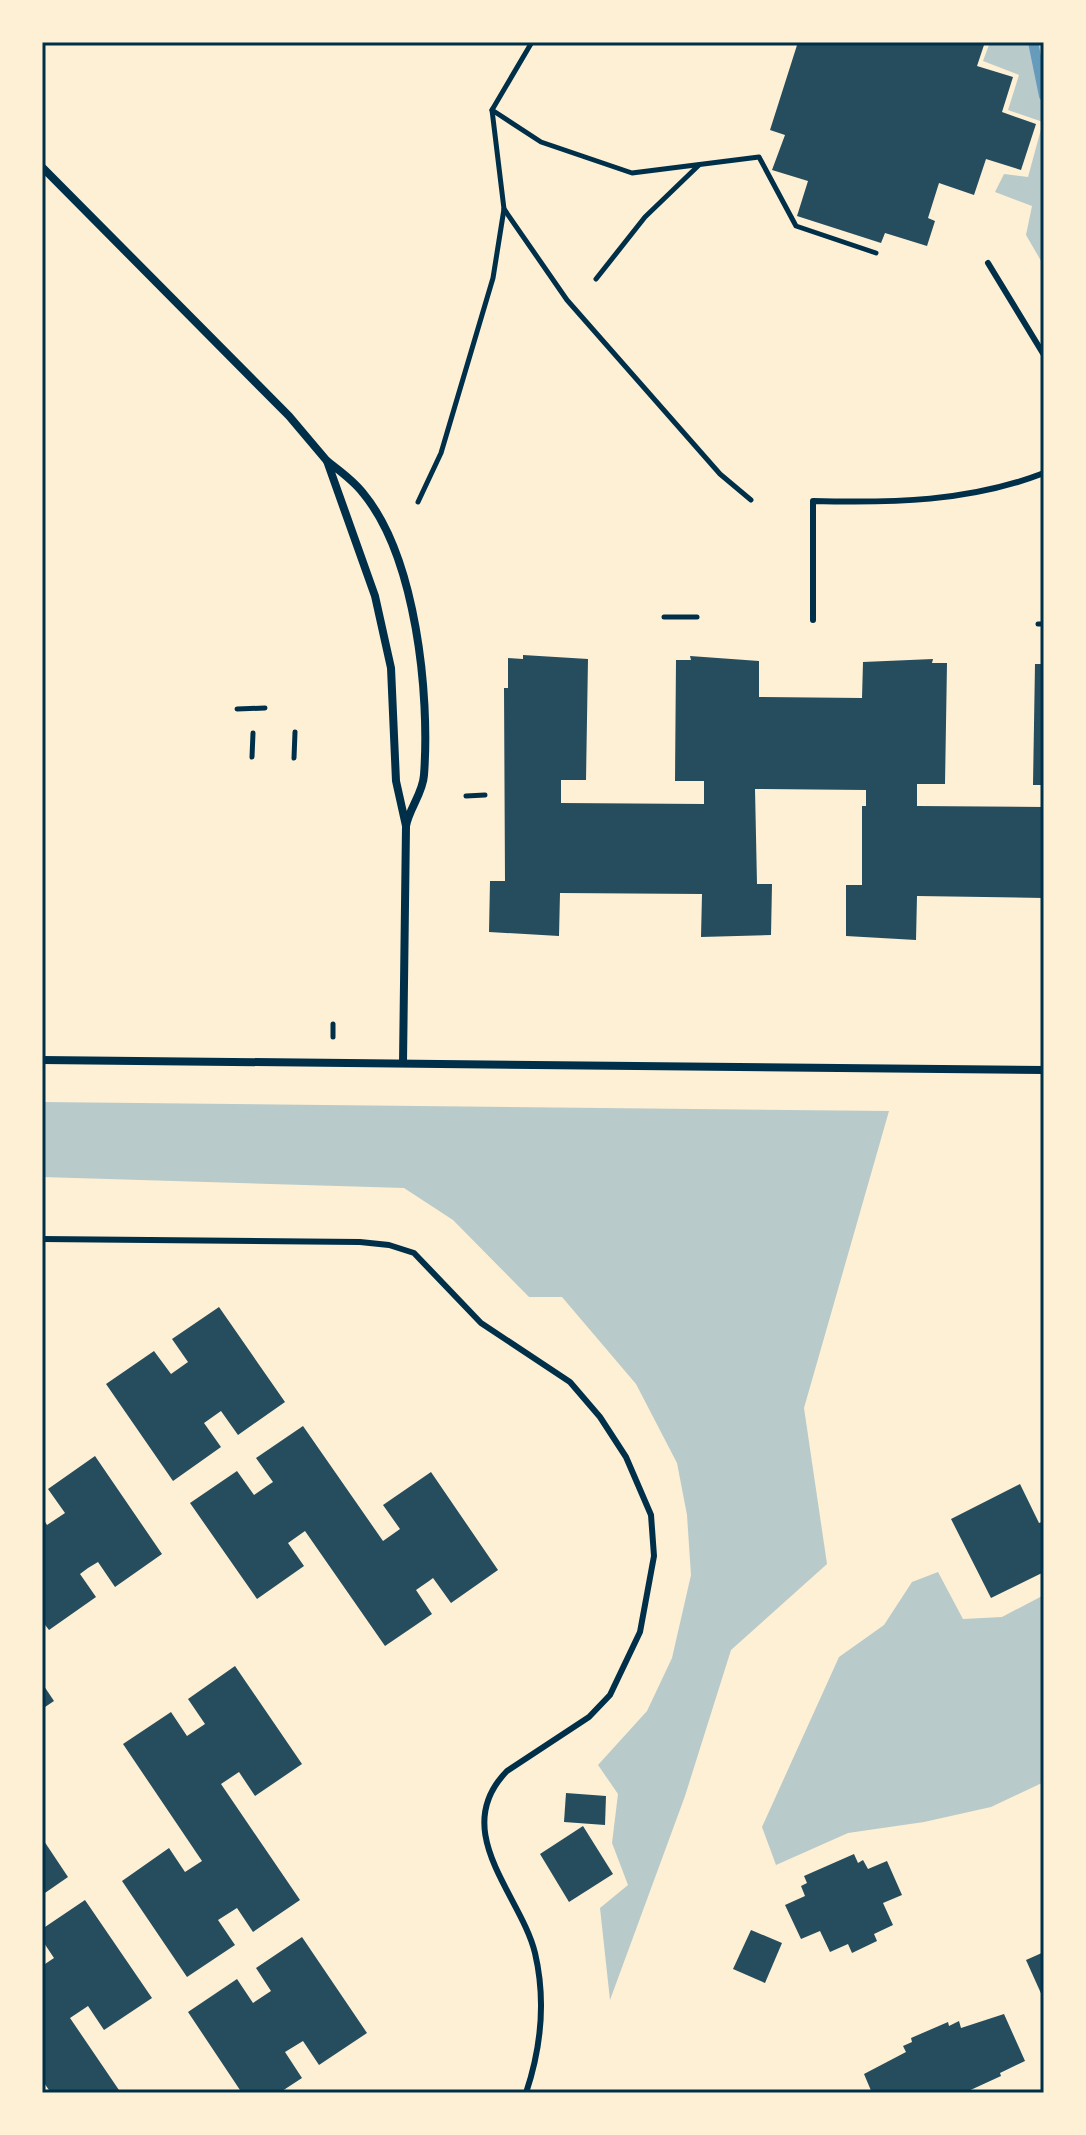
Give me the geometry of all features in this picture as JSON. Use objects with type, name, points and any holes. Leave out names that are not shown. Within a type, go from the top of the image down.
[{"type":"street","points":[[42,167],[289,416],[327,461],[347,476],[373,507],[395,556],[412,610],[421,669],[424,776],[406,826]]},
{"type":"street","points":[[327,461],[369,576],[387,645],[396,781],[406,826],[403,1063]]},
{"type":"street","points":[[42,1060],[1044,1070]]},
{"type":"lane","points":[[988,263],[1044,355]]},
{"type":"lane","points":[[813,620],[813,501],[938,499],[1003,486],[1044,473]]},
{"type":"lane","points":[[42,1239],[360,1242],[404,1248],[424,1262],[481,1323],[570,1382],[600,1417],[626,1457],[647,1503],[654,1535],[651,1587],[640,1632],[626,1666],[600,1709],[507,1771],[498,1782],[486,1816],[488,1857],[529,1935],[540,1980],[539,2042],[526,2093]]},
{"type":"path","points":[[418,502],[441,453],[493,278],[504,209],[492,110],[532,42]]},
{"type":"path","points":[[492,110],[541,142],[632,173],[759,157],[796,226],[876,253]]},
{"type":"path","points":[[596,279],[645,217],[699,165]]},
{"type":"path","points":[[504,209],[567,300],[720,474],[751,500]]},
{"type":"path","points":[[664,617],[697,617]]},
{"type":"path","points":[[237,709],[265,708]]},
{"type":"path","points":[[294,758],[295,732]]},
{"type":"path","points":[[252,757],[253,733]]},
{"type":"path","points":[[466,796],[485,795]]},
{"type":"path","points":[[333,1024],[333,1037]]},
{"type":"shaded area","points":[[990,42],[1044,42],[1044,266],[1026,235],[1032,206],[995,192],[1004,174],[1028,177],[1043,122],[1008,110],[1019,75],[983,61]]},
{"type":"shaded area","points":[[42,1102],[889,1111],[804,1408],[827,1564],[731,1650],[685,1796],[610,2000],[600,1908],[628,1885],[612,1843],[618,1794],[598,1765],[647,1711],[672,1658],[691,1575],[687,1515],[677,1463],[636,1384],[562,1297],[529,1297],[453,1220],[404,1188],[42,1177]]},
{"type":"shaded area","points":[[938,1572],[963,1619],[1002,1617],[1044,1595],[1044,1782],[991,1807],[924,1822],[848,1833],[776,1865],[762,1827],[839,1657],[884,1625],[912,1582]]},
{"type":"building","points":[[798,42],[985,42],[977,66],[1013,77],[1002,112],[1036,124],[1021,170],[986,159],[974,195],[939,183],[928,218],[935,221],[927,246],[885,233],[881,243],[797,216],[808,181],[772,170],[785,135],[770,130]]},
{"type":"building","points":[[523,655],[588,659],[586,780],[561,780],[561,803],[704,804],[704,781],[675,781],[676,660],[691,660],[690,656],[759,661],[759,697],[862,698],[863,662],[933,659],[932,663],[947,663],[945,784],[917,784],[917,806],[1044,807],[1044,898],[917,896],[916,940],[846,936],[846,885],[862,885],[862,806],[866,806],[866,790],[755,789],[757,884],[772,884],[771,935],[701,937],[702,894],[560,893],[559,936],[489,932],[490,881],[505,881],[504,688],[508,688],[508,658],[523,659]]},
{"type":"building","points":[[1035,664],[1044,664],[1044,785],[1033,785]]},
{"type":"building","points":[[219,1307],[285,1402],[238,1435],[221,1411],[204,1423],[221,1447],[173,1481],[106,1384],[154,1351],[171,1374],[188,1362],[172,1339]]},
{"type":"building","points":[[303,1426],[383,1541],[400,1529],[383,1505],[431,1472],[498,1570],[451,1603],[433,1578],[416,1590],[432,1614],[385,1646],[305,1531],[288,1543],[304,1566],[257,1599],[190,1503],[237,1471],[254,1495],[273,1482],[256,1458]]},
{"type":"building","points":[[95,1456],[162,1554],[115,1587],[98,1562],[88,1568],[80,1574],[96,1597],[49,1630],[42,1621],[42,1517],[47,1525],[65,1513],[48,1489]]},
{"type":"building","points":[[1020,1484],[1039,1523],[1044,1521],[1044,1572],[991,1598],[951,1519]]},
{"type":"building","points":[[235,1666],[302,1764],[255,1796],[239,1772],[221,1784],[300,1900],[253,1932],[237,1908],[218,1920],[235,1945],[187,1977],[122,1881],[169,1848],[185,1872],[202,1861],[123,1744],[171,1712],[187,1736],[205,1724],[188,1699]]},
{"type":"building","points":[[42,1683],[54,1701],[42,1709]]},
{"type":"building","points":[[566,1793],[606,1796],[605,1825],[564,1822]]},
{"type":"building","points":[[583,1826],[613,1874],[569,1902],[540,1854]]},
{"type":"building","points":[[42,1838],[68,1877],[42,1895]]},
{"type":"building","points":[[854,1854],[858,1863],[863,1860],[868,1869],[887,1861],[902,1895],[883,1903],[893,1925],[874,1934],[877,1941],[852,1953],[848,1944],[830,1952],[820,1931],[801,1939],[785,1905],[805,1896],[801,1886],[807,1883],[804,1876]]},
{"type":"building","points":[[85,1900],[152,1998],[104,2030],[88,2006],[70,2018],[121,2093],[51,2093],[42,2080],[42,1966],[54,1958],[42,1940],[42,1929]]},
{"type":"building","points":[[751,1930],[782,1943],[765,1983],[733,1969]]},
{"type":"building","points":[[302,1937],[367,2033],[319,2065],[303,2041],[285,2052],[302,2078],[279,2093],[242,2093],[188,2012],[237,1979],[253,2003],[271,1991],[256,1968]]},
{"type":"building","points":[[1044,1952],[1044,2000],[1026,1960]]},
{"type":"building","points":[[1004,2014],[1025,2061],[1000,2073],[1001,2076],[964,2093],[872,2093],[864,2074],[906,2052],[903,2046],[912,2042],[911,2038],[948,2022],[949,2026],[959,2021],[961,2028]]},
{"type":"waterway","points":[[1033,42],[1044,96]]}]
